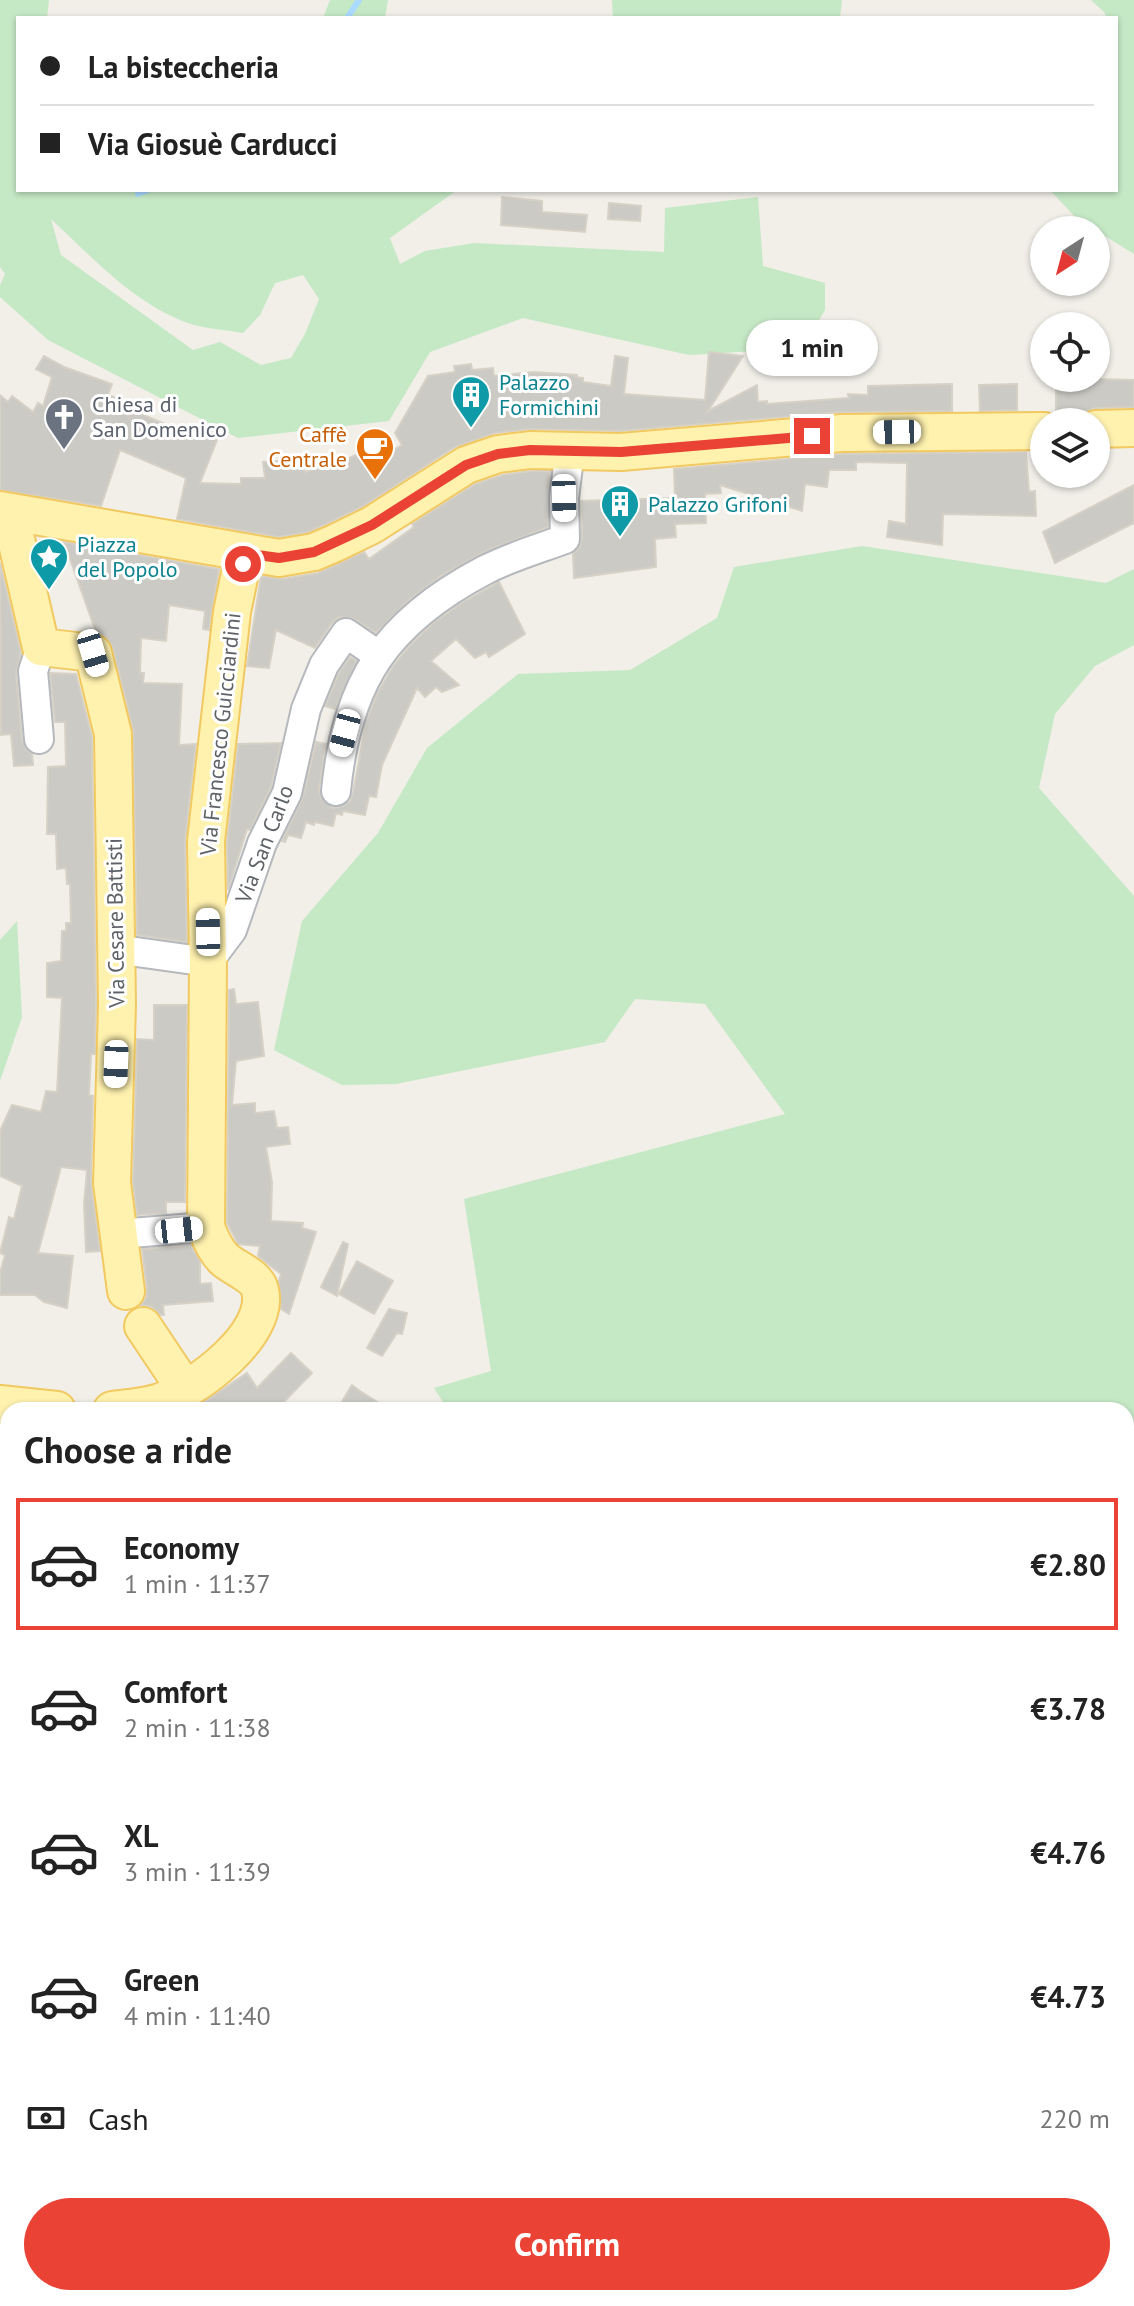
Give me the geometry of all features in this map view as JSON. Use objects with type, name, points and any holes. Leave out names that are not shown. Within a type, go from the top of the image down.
[{"type":"main road","points":[[1110,429],[1134,428]]},
{"type":"main road","points":[[41,647],[5,511],[279,558],[314,552],[372,525],[466,465],[498,454],[530,450],[621,452],[842,433],[1030,431]]},
{"type":"main road","name":"Via Francesco Guicciardini","points":[[206,1227],[206,841],[228,611],[244,553]]},
{"type":"main road","name":"Via Cesare Battisti","points":[[41,647],[93,653],[113,734],[117,1004],[112,1183],[126,1291]]},
{"type":"main road","points":[[143,1326],[169,1401],[219,1367],[243,1343],[260,1306],[260,1291],[256,1281],[223,1258],[214,1247],[206,1227]]},
{"type":"street","points":[[336,791],[340,752],[350,715],[358,691],[378,655],[416,615],[438,599],[486,570],[565,539],[564,498],[570,450]]},
{"type":"street","name":"Via San Carlo","points":[[208,962],[232,930],[262,843],[287,793],[306,709],[324,665],[346,633],[378,655]]},
{"type":"street","points":[[39,739],[33,671],[41,647]]},
{"type":"street","points":[[115,949],[208,962]]},
{"type":"street","points":[[118,1234],[206,1227]]},
{"type":"green space","points":[[0,0],[49,0],[47,16],[16,16],[16,192],[454,192],[390,238],[400,264],[425,251],[474,243],[664,252],[665,208],[758,197],[763,266],[825,283],[825,310],[803,348],[689,355],[523,318],[430,352],[389,421],[238,438],[48,340],[0,297],[0,285],[5,274],[0,267]],"holes":[[[51,219],[135,294],[173,317],[194,325],[243,333],[260,315],[275,283],[303,275],[319,299],[291,358],[261,365],[220,342],[193,350],[61,255]]]},
{"type":"green space","points":[[330,0],[388,0],[385,16],[324,16]]},
{"type":"green space","points":[[612,0],[842,0],[840,16],[613,16]]},
{"type":"green space","points":[[1091,0],[1134,0],[1134,254],[1110,239],[1110,216],[1074,216],[1052,192],[1118,192],[1118,16],[1106,16]]},
{"type":"green space","points":[[862,546],[1106,583],[1134,569],[1134,645],[1095,666],[1055,714],[1039,788],[1134,896],[1134,1402],[443,1402],[434,1388],[491,1371],[464,1199],[785,1114],[705,1004],[635,999],[605,1042],[396,1084],[342,1085],[274,1050],[302,921],[378,833],[427,748],[518,674],[630,670],[717,618],[734,567]]},
{"type":"green space","points":[[17,921],[22,1017],[0,1081],[0,940]]},
{"type":"building","points":[[502,197],[542,201],[542,212],[587,215],[585,232],[501,225]]},
{"type":"building","points":[[609,203],[641,206],[640,221],[608,219]]},
{"type":"building","points":[[709,352],[743,356],[708,411],[757,385],[758,402],[767,401],[767,404],[849,398],[848,394],[868,395],[868,386],[952,384],[952,411],[840,412],[620,431],[530,429],[495,433],[455,447],[362,507],[308,532],[279,537],[177,519],[186,478],[120,450],[101,506],[0,490],[0,395],[8,402],[12,396],[33,412],[38,403],[43,406],[52,377],[36,369],[44,356],[64,367],[112,384],[108,395],[122,400],[120,405],[200,439],[205,428],[219,435],[200,483],[241,484],[241,478],[265,478],[263,462],[277,461],[278,466],[296,463],[298,467],[303,465],[305,472],[325,465],[326,469],[368,449],[374,461],[402,445],[395,433],[428,376],[455,372],[454,366],[471,364],[472,370],[493,368],[494,376],[533,372],[577,375],[583,378],[583,382],[611,386],[615,356],[628,358],[624,394],[705,400]]},
{"type":"building","points":[[1110,379],[1134,380],[1134,407],[1056,408],[1056,392],[1110,392]]},
{"type":"building","points":[[1017,384],[1017,410],[980,411],[979,385]]},
{"type":"building","points":[[1026,452],[1029,492],[1035,491],[1036,516],[943,514],[942,545],[887,537],[889,521],[906,524],[907,463],[856,462],[856,470],[829,470],[827,487],[805,484],[802,511],[720,485],[721,493],[705,494],[706,523],[675,524],[676,537],[655,539],[656,567],[574,578],[573,554],[582,539],[581,501],[675,498],[674,469],[843,454]]},
{"type":"building","points":[[550,471],[548,527],[488,550],[442,575],[410,599],[376,633],[355,619],[339,617],[315,648],[276,630],[269,668],[247,666],[261,576],[282,579],[318,573],[364,552],[369,559],[414,527],[412,524],[475,484],[503,475]]},
{"type":"building","points":[[1134,485],[1134,523],[1055,563],[1043,532]]},
{"type":"building","points":[[64,542],[219,569],[209,630],[203,629],[205,611],[169,605],[166,641],[141,638],[140,673],[144,673],[143,683],[182,684],[179,745],[196,744],[185,841],[187,942],[137,935],[133,729],[113,648],[106,637],[96,632]]},
{"type":"building","points":[[0,563],[21,653],[16,672],[22,740],[32,754],[33,765],[14,766],[11,734],[1,735]]},
{"type":"building","points":[[499,582],[525,634],[489,657],[486,652],[475,658],[456,639],[431,661],[459,685],[442,692],[436,687],[425,697],[417,688],[382,765],[376,797],[369,796],[365,815],[343,811],[342,815],[336,813],[333,826],[306,822],[301,838],[288,835],[285,842],[282,841],[303,797],[316,742],[326,744],[319,789],[321,798],[333,808],[343,806],[350,801],[353,793],[366,722],[392,668],[432,624]]},
{"type":"building","points":[[350,657],[357,661],[335,709],[325,706],[339,673]]},
{"type":"building","points":[[50,673],[76,674],[92,737],[96,1004],[95,1054],[91,1054],[89,1095],[93,1096],[91,1182],[100,1251],[86,1252],[84,1204],[87,1170],[61,1167],[38,1253],[73,1256],[67,1308],[44,1302],[35,1295],[0,1295],[0,1273],[5,1255],[0,1253],[9,1217],[14,1219],[22,1186],[0,1176],[0,1131],[12,1105],[41,1112],[46,1091],[57,1092],[62,998],[47,997],[47,963],[61,961],[62,931],[66,931],[66,923],[71,923],[70,884],[67,884],[66,868],[57,869],[56,834],[47,834],[48,767],[66,766],[65,722],[55,722]]},
{"type":"building","points":[[281,743],[271,787],[250,830],[247,829],[228,890],[227,842],[238,744]]},
{"type":"building","points":[[234,989],[236,1004],[258,1002],[264,1056],[236,1061],[232,1105],[255,1103],[255,1113],[274,1111],[277,1128],[288,1127],[290,1144],[266,1147],[272,1182],[271,1221],[303,1223],[302,1228],[316,1232],[289,1314],[281,1309],[281,1274],[258,1256],[260,1246],[238,1244],[227,1223],[229,990]]},
{"type":"building","points":[[154,1005],[187,1005],[185,1202],[166,1202],[166,1213],[137,1215],[133,1182],[137,1039],[154,1040]]},
{"type":"building","points":[[343,1242],[348,1244],[337,1296],[321,1287]]},
{"type":"building","points":[[191,1245],[200,1262],[200,1284],[211,1283],[213,1301],[163,1305],[164,1315],[152,1307],[141,1305],[147,1289],[142,1249]]},
{"type":"building","points":[[357,1261],[393,1281],[374,1314],[339,1294]]},
{"type":"building","points":[[389,1309],[407,1313],[402,1334],[397,1333],[382,1356],[367,1348]]},
{"type":"building","points":[[291,1353],[312,1373],[284,1402],[204,1402],[247,1373],[257,1388]]},
{"type":"building","points":[[352,1385],[377,1402],[342,1402]]},
{"type":"waterway","points":[[348,16],[359,0]]},
{"type":"waterway","points":[[138,194],[143,192]]},
{"type":"place","name":"Palazzo Formichini","points":[[471,429]]},
{"type":"place","name":"Chiesa di San Domenico","points":[[64,451]]},
{"type":"place","name":"Caffè Centrale","points":[[375,481]]},
{"type":"place","name":"Palazzo Grifoni","points":[[620,538]]},
{"type":"place","name":"Piazza del Popolo","points":[[49,591]]},
{"type":"route","points":[[243,564],[244,553],[294,557],[335,543],[372,525],[466,465],[498,454],[530,450],[621,452],[812,436]]}]
